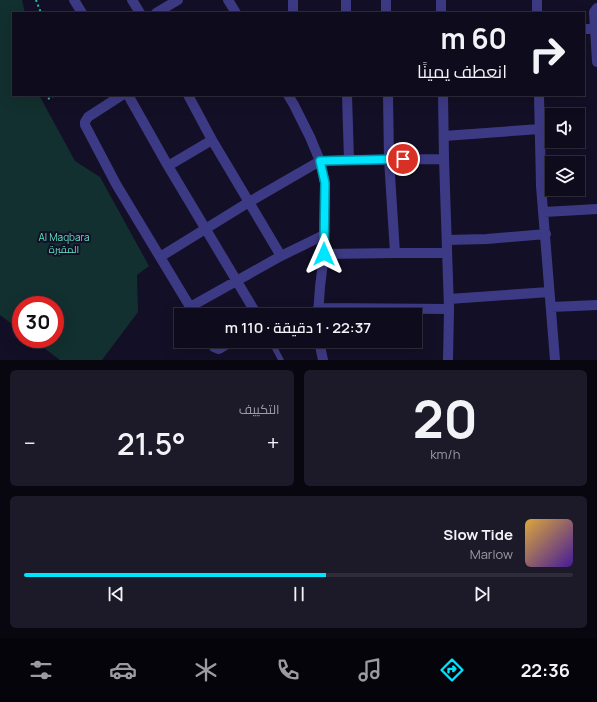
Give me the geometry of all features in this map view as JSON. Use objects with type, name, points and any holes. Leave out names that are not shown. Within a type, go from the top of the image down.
[{"type":"street","points":[[74,0],[81,12]]},
{"type":"street","points":[[132,0],[139,12]]},
{"type":"street","points":[[158,12],[178,0]]},
{"type":"street","points":[[228,0],[235,12]]},
{"type":"street","points":[[293,0],[293,12]]},
{"type":"street","points":[[346,0],[346,12]]},
{"type":"street","points":[[386,0],[386,12]]},
{"type":"street","points":[[441,0],[441,12]]},
{"type":"street","points":[[537,0],[537,12]]},
{"type":"street","points":[[597,8],[594,12],[597,62]]},
{"type":"street","points":[[585,29],[595,29]]},
{"type":"street","points":[[120,96],[88,117],[85,125],[116,184],[191,308]]},
{"type":"street","points":[[129,96],[168,166],[253,308]]},
{"type":"street","points":[[189,96],[212,140],[281,256]]},
{"type":"street","points":[[347,96],[348,160]]},
{"type":"street","points":[[388,96],[389,159],[395,253]]},
{"type":"street","points":[[443,96],[449,304],[448,360]]},
{"type":"street","points":[[539,96],[541,186],[546,234],[554,360]]},
{"type":"street","points":[[294,100],[320,161],[325,183],[324,254],[318,308]]},
{"type":"street","points":[[444,136],[540,128]]},
{"type":"street","points":[[168,166],[212,140]]},
{"type":"street","points":[[160,257],[249,202],[320,161],[444,159]]},
{"type":"street","points":[[544,212],[597,209]]},
{"type":"street","points":[[447,240],[487,239],[546,234]]},
{"type":"street","points":[[197,308],[236,282],[281,256],[324,235]]},
{"type":"street","points":[[324,254],[447,254]]},
{"type":"street","points":[[384,308],[449,304],[549,292]]},
{"type":"street","points":[[551,307],[597,305]]},
{"type":"street","points":[[320,348],[323,360]]},
{"type":"lane","points":[[274,348],[280,360]]},
{"type":"path","points":[[36,0],[41,12]]},
{"type":"path","points":[[48,99],[53,96]]},
{"type":"green space","name":"Al Maqbara المقبرة","points":[[0,0],[22,0],[25,12],[12,12],[12,96],[40,96],[75,161],[100,177],[149,266],[137,275],[138,312],[102,360],[60,360],[44,348],[64,348],[64,296],[12,296],[12,324],[0,315]]},
{"type":"route","points":[[324,254],[325,183],[320,161],[403,159]]}]
